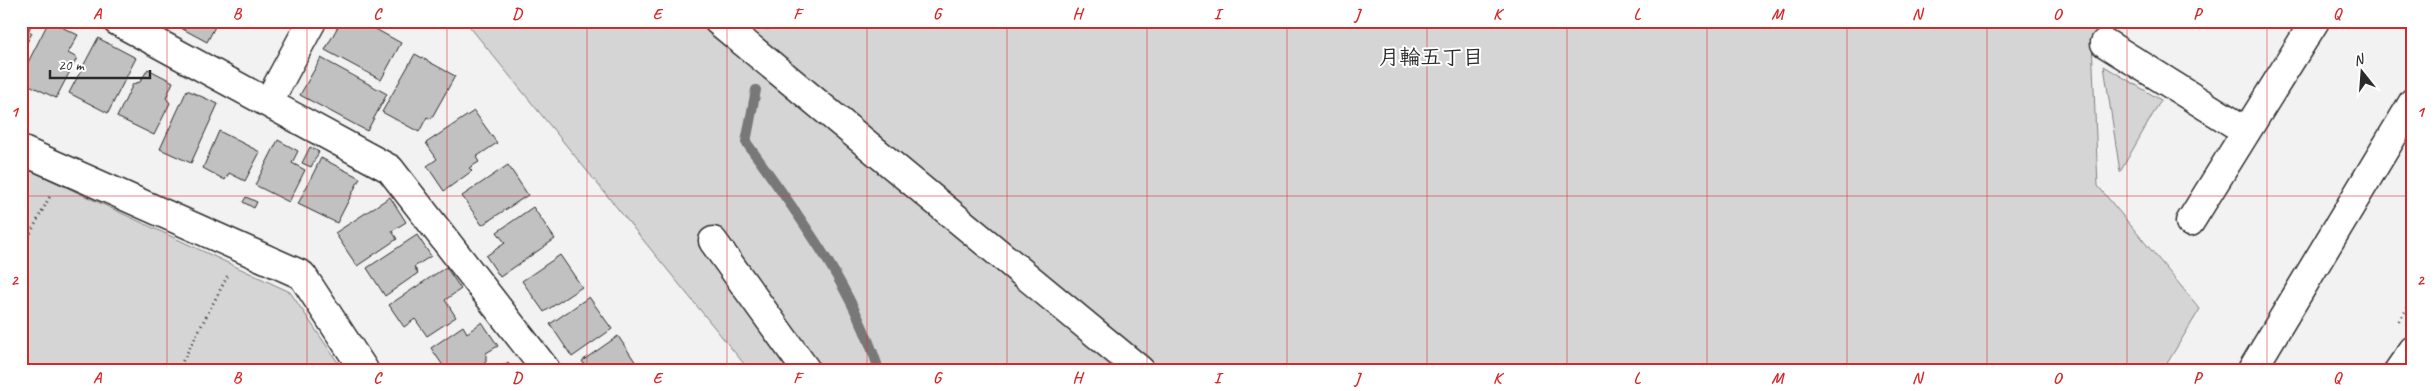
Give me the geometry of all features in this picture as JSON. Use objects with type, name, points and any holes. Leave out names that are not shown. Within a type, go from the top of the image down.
[{"type":"main road","points":[[269,102],[312,21]]},
{"type":"main road","points":[[718,21],[1140,370]]},
{"type":"main road","points":[[2190,222],[2315,21]]},
{"type":"main road","points":[[120,22],[390,168],[546,370]]},
{"type":"main road","points":[[2105,43],[2246,131]]},
{"type":"main road","points":[[2252,370],[2413,102]]},
{"type":"main road","points":[[21,150],[302,275],[364,370]]},
{"type":"main road","points":[[714,241],[806,370]]},
{"type":"main road","points":[[2399,370],[2413,350]]},
{"type":"path","points":[[21,251],[64,169]]},
{"type":"path","points":[[178,370],[242,249]]},
{"type":"shaded area","points":[[465,21],[2107,21],[2092,41],[2098,186],[2200,309],[2163,370],[749,370]]},
{"type":"shaded area","points":[[2104,66],[2161,100],[2120,172]]},
{"type":"shaded area","points":[[21,166],[290,292],[343,370],[21,370]]},
{"type":"building","points":[[21,21],[33,21],[28,32],[32,33],[21,54]]},
{"type":"building","points":[[49,21],[78,35],[68,53],[77,58],[56,98],[21,81],[21,76]]},
{"type":"building","points":[[168,21],[218,21],[207,42]]},
{"type":"building","points":[[341,21],[361,21],[401,43],[381,80],[325,50]]},
{"type":"building","points":[[98,38],[136,58],[108,113],[69,93]]},
{"type":"building","points":[[415,54],[455,76],[431,119],[427,117],[419,132],[382,112]]},
{"type":"building","points":[[321,58],[387,94],[367,131],[300,95]]},
{"type":"building","points":[[148,69],[173,82],[166,98],[170,103],[154,135],[117,117],[133,84],[140,82]]},
{"type":"building","points":[[187,90],[218,104],[191,163],[160,149]]},
{"type":"building","points":[[474,111],[497,143],[476,157],[479,162],[469,168],[472,171],[444,191],[427,166],[437,159],[426,143]]},
{"type":"building","points":[[219,131],[260,152],[245,181],[229,173],[225,180],[203,168]]},
{"type":"building","points":[[278,140],[298,151],[292,163],[305,170],[289,202],[255,185]]},
{"type":"building","points":[[310,147],[319,152],[311,167],[302,163]]},
{"type":"building","points":[[321,158],[360,178],[337,223],[298,204]]},
{"type":"building","points":[[508,165],[528,195],[482,225],[462,196]]},
{"type":"building","points":[[246,197],[257,202],[254,208],[243,202]]},
{"type":"building","points":[[390,197],[406,222],[392,231],[397,239],[357,266],[335,233]]},
{"type":"building","points":[[533,207],[555,239],[500,277],[486,256],[505,243],[497,232]]},
{"type":"building","points":[[417,235],[431,256],[414,267],[418,273],[385,296],[367,268]]},
{"type":"building","points":[[560,255],[582,287],[544,312],[522,281]]},
{"type":"building","points":[[446,267],[461,289],[445,300],[456,317],[427,336],[415,319],[404,327],[389,305]]},
{"type":"building","points":[[589,297],[612,329],[572,357],[550,324]]},
{"type":"building","points":[[482,322],[498,346],[486,353],[486,362],[475,370],[446,370],[431,348],[463,326],[467,333]]},
{"type":"building","points":[[618,336],[640,369],[588,370],[582,361]]},
{"type":"building","points":[[508,362],[513,370],[497,370]]},
{"type":"waterway","points":[[767,25],[768,21]]},
{"type":"waterway","points":[[756,90],[746,142],[822,251],[854,308],[879,370]]},
{"type":"district","name":"月輪五丁目","points":[[1431,57]]}]
